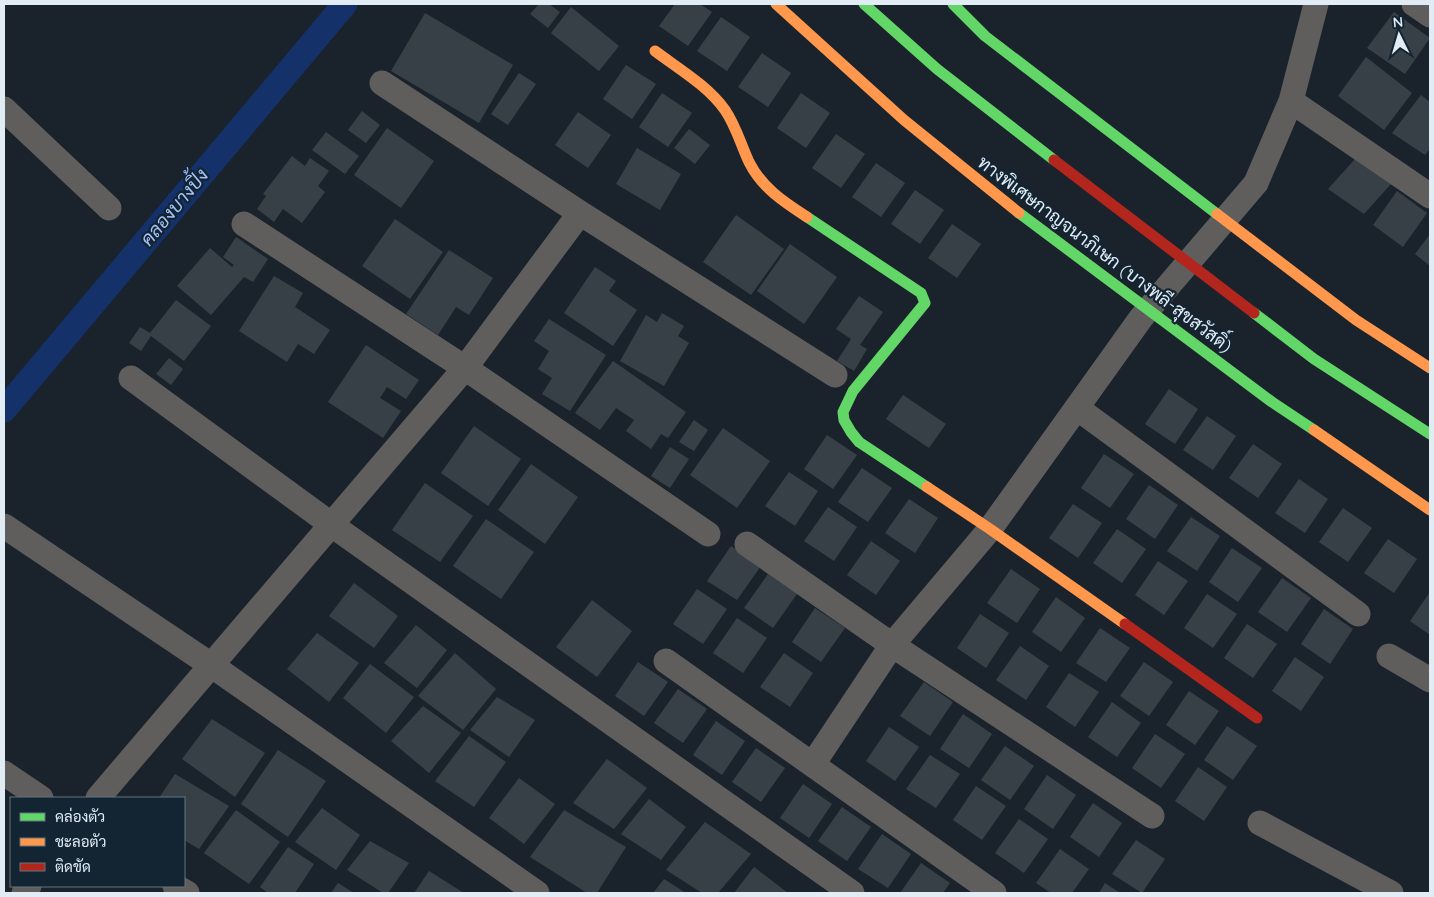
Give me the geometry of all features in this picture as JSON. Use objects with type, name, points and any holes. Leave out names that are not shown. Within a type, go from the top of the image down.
[{"type":"main road","name":"ทางพิเศษกาญจนาภิเษก (บางพลี-สุขสวัสดิ์)","points":[[776,4],[904,120],[1029,221],[1272,402],[1430,510]]},
{"type":"main road","points":[[864,4],[945,75],[1298,347],[1430,434]]},
{"type":"main road","points":[[953,4],[984,36],[1130,148],[1356,320],[1430,368]]},
{"type":"main road","points":[[655,51],[716,99],[726,110],[749,162],[760,180],[780,199],[920,293],[924,303],[918,313],[854,390],[843,412],[845,425],[859,442],[990,529],[1257,718]]},
{"type":"street","points":[[813,764],[892,645],[990,529],[1141,318],[1256,183],[1291,101],[1316,4]]},
{"type":"street","points":[[1414,4],[1430,15]]},
{"type":"street","points":[[382,83],[580,213],[835,375]]},
{"type":"street","points":[[1291,101],[1430,196]]},
{"type":"street","points":[[4,109],[109,208]]},
{"type":"street","points":[[99,797],[465,368],[580,213]]},
{"type":"street","points":[[244,224],[465,368],[708,534]]},
{"type":"street","points":[[131,378],[837,889]]},
{"type":"street","points":[[1077,408],[1358,614]]},
{"type":"street","points":[[4,526],[210,666],[537,893]]},
{"type":"street","points":[[747,544],[892,645],[1152,816]]},
{"type":"street","points":[[1389,656],[1430,680]]},
{"type":"street","points":[[666,661],[994,893]]},
{"type":"street","points":[[4,773],[40,797]]},
{"type":"street","points":[[1260,823],[1391,893]]},
{"type":"building","points":[[539,4],[549,4],[560,12],[548,28],[530,14]]},
{"type":"building","points":[[675,4],[700,4],[712,12],[688,46],[659,26]]},
{"type":"building","points":[[571,7],[619,46],[599,71],[551,33]]},
{"type":"building","points":[[1394,12],[1430,38],[1405,74],[1367,48]]},
{"type":"building","points":[[425,13],[513,65],[479,123],[391,71]]},
{"type":"building","points":[[721,17],[750,37],[727,71],[697,51]]},
{"type":"building","points":[[762,53],[791,73],[768,107],[738,87]]},
{"type":"building","points":[[1366,57],[1412,93],[1384,130],[1338,96]]},
{"type":"building","points":[[626,65],[656,84],[632,119],[603,99]]},
{"type":"building","points":[[519,73],[536,84],[508,125],[491,114]]},
{"type":"building","points":[[662,93],[692,113],[668,147],[639,127]]},
{"type":"building","points":[[801,93],[830,113],[806,148],[777,128]]},
{"type":"building","points":[[1421,95],[1430,102],[1430,149],[1425,155],[1392,133]]},
{"type":"building","points":[[362,111],[380,125],[366,143],[348,130]]},
{"type":"building","points":[[578,112],[611,135],[588,168],[555,145]]},
{"type":"building","points":[[387,128],[434,161],[401,208],[354,175]]},
{"type":"building","points":[[689,129],[710,145],[695,164],[674,148]]},
{"type":"building","points":[[326,132],[359,156],[345,174],[312,150]]},
{"type":"building","points":[[836,134],[865,154],[841,188],[812,168]]},
{"type":"building","points":[[637,148],[681,174],[660,210],[616,184]]},
{"type":"building","points":[[292,156],[305,166],[310,158],[329,171],[318,186],[325,192],[302,223],[283,209],[274,222],[257,209],[266,196],[263,194]]},
{"type":"building","points":[[1355,159],[1391,184],[1364,214],[1328,189]]},
{"type":"building","points":[[876,163],[905,183],[881,217],[852,197]]},
{"type":"building","points":[[915,190],[944,210],[920,244],[891,224]]},
{"type":"building","points":[[1397,191],[1427,213],[1403,247],[1373,225]]},
{"type":"building","points":[[736,215],[784,249],[751,295],[703,262]]},
{"type":"building","points":[[395,219],[443,252],[410,299],[362,266]]},
{"type":"building","points":[[952,224],[981,244],[957,278],[928,258]]},
{"type":"building","points":[[1430,234],[1430,266],[1415,254]]},
{"type":"building","points":[[236,237],[268,259],[253,282],[244,277],[211,315],[177,286],[210,248],[232,267],[234,265],[223,257]]},
{"type":"building","points":[[790,244],[837,277],[804,324],[757,291]]},
{"type":"building","points":[[449,250],[493,278],[469,315],[456,307],[438,335],[406,314]]},
{"type":"building","points":[[595,267],[616,281],[609,291],[637,310],[613,346],[564,313]]},
{"type":"building","points":[[274,276],[303,293],[295,307],[330,330],[314,354],[298,344],[287,362],[239,331]]},
{"type":"building","points":[[859,296],[883,312],[860,345],[867,349],[854,371],[837,361],[851,339],[836,329]]},
{"type":"building","points":[[176,300],[211,326],[184,361],[151,336],[141,351],[129,343],[140,327],[150,333]]},
{"type":"building","points":[[662,313],[684,326],[678,336],[689,343],[664,386],[620,361],[646,315],[657,322]]},
{"type":"building","points":[[549,319],[606,355],[570,411],[542,394],[552,378],[538,369],[549,351],[534,341]]},
{"type":"building","points":[[366,345],[419,380],[406,399],[387,387],[380,398],[401,411],[383,438],[328,402]]},
{"type":"building","points":[[169,358],[183,369],[171,385],[156,374]]},
{"type":"building","points":[[613,361],[686,412],[668,438],[661,434],[651,449],[626,431],[634,420],[616,408],[600,430],[575,413]]},
{"type":"building","points":[[1169,389],[1198,409],[1175,444],[1145,424]]},
{"type":"building","points":[[903,395],[946,424],[929,448],[886,419]]},
{"type":"building","points":[[1207,416],[1236,436],[1213,470],[1183,450]]},
{"type":"building","points":[[694,420],[708,430],[694,451],[679,442]]},
{"type":"building","points":[[474,426],[521,459],[488,506],[441,473]]},
{"type":"building","points":[[723,428],[770,461],[737,508],[690,475]]},
{"type":"building","points":[[827,435],[857,455],[833,489],[804,469]]},
{"type":"building","points":[[1253,444],[1282,464],[1258,498],[1229,478]]},
{"type":"building","points":[[670,447],[689,459],[670,488],[651,476]]},
{"type":"building","points":[[1104,454],[1134,474],[1110,508],[1081,488]]},
{"type":"building","points":[[531,464],[578,497],[545,544],[498,510]]},
{"type":"building","points":[[862,468],[892,488],[868,522],[838,502]]},
{"type":"building","points":[[789,472],[818,491],[795,526],[765,506]]},
{"type":"building","points":[[1299,479],[1328,499],[1305,533],[1275,513]]},
{"type":"building","points":[[425,483],[473,516],[440,562],[392,530]]},
{"type":"building","points":[[1149,485],[1178,505],[1155,539],[1126,519]]},
{"type":"building","points":[[909,499],[938,518],[915,553],[885,533]]},
{"type":"building","points":[[1073,504],[1102,523],[1078,558],[1049,538]]},
{"type":"building","points":[[828,507],[857,527],[834,561],[804,541]]},
{"type":"building","points":[[1343,508],[1372,528],[1348,562],[1319,542]]},
{"type":"building","points":[[1191,517],[1220,536],[1197,571],[1167,551]]},
{"type":"building","points":[[486,519],[534,552],[501,599],[453,566]]},
{"type":"building","points":[[1117,529],[1146,549],[1122,583],[1093,563]]},
{"type":"building","points":[[1388,539],[1417,559],[1394,593],[1364,573]]},
{"type":"building","points":[[871,541],[900,561],[876,595],[847,575]]},
{"type":"building","points":[[731,546],[761,566],[737,600],[707,581]]},
{"type":"building","points":[[1232,548],[1262,568],[1238,602],[1209,582]]},
{"type":"building","points":[[1158,561],[1188,581],[1164,615],[1135,595]]},
{"type":"building","points":[[1011,569],[1040,589],[1017,623],[987,603]]},
{"type":"building","points":[[768,574],[797,594],[773,628],[744,608]]},
{"type":"building","points":[[1282,578],[1311,598],[1287,632],[1258,612]]},
{"type":"building","points":[[354,583],[398,616],[374,648],[329,616]]},
{"type":"building","points":[[697,589],[727,609],[703,644],[673,624]]},
{"type":"building","points":[[1430,592],[1430,635],[1410,621]]},
{"type":"building","points":[[1207,594],[1237,614],[1213,648],[1184,628]]},
{"type":"building","points":[[1056,597],[1085,618],[1061,652],[1032,632]]},
{"type":"building","points":[[592,600],[632,631],[597,677],[556,647]]},
{"type":"building","points":[[815,608],[845,628],[821,662],[792,642]]},
{"type":"building","points":[[1324,609],[1353,629],[1330,664],[1301,644]]},
{"type":"building","points":[[980,614],[1009,633],[986,668],[957,648]]},
{"type":"building","points":[[737,618],[767,638],[743,673],[713,653]]},
{"type":"building","points":[[1247,624],[1277,644],[1253,678],[1224,658]]},
{"type":"building","points":[[416,625],[447,650],[417,688],[384,663]]},
{"type":"building","points":[[1100,628],[1130,648],[1106,682],[1076,663]]},
{"type":"building","points":[[317,633],[359,663],[329,702],[287,669]]},
{"type":"building","points":[[1020,646],[1049,666],[1026,700],[996,680]]},
{"type":"building","points":[[455,653],[496,689],[463,730],[418,696]]},
{"type":"building","points":[[784,653],[813,673],[790,707],[760,687]]},
{"type":"building","points":[[1295,657],[1324,677],[1301,711],[1272,691]]},
{"type":"building","points":[[638,662],[668,682],[644,716],[615,696]]},
{"type":"building","points":[[1144,662],[1173,682],[1149,716],[1120,696]]},
{"type":"building","points":[[370,664],[414,697],[386,733],[343,698]]},
{"type":"building","points":[[1069,673],[1099,692],[1075,727],[1046,707]]},
{"type":"building","points":[[924,682],[953,702],[930,736],[900,716]]},
{"type":"building","points":[[678,689],[707,709],[683,743],[654,723]]},
{"type":"building","points":[[1189,691],[1219,711],[1195,745],[1166,725]]},
{"type":"building","points":[[497,697],[535,720],[509,757],[470,730]]},
{"type":"building","points":[[1112,702],[1141,723],[1117,757],[1088,737]]},
{"type":"building","points":[[423,706],[461,733],[429,773],[391,741]]},
{"type":"building","points":[[963,714],[992,734],[969,768],[940,749]]},
{"type":"building","points":[[212,719],[265,753],[235,797],[182,759]]},
{"type":"building","points":[[716,721],[745,741],[722,775],[693,755]]},
{"type":"building","points":[[1227,726],[1257,746],[1233,780],[1204,760]]},
{"type":"building","points":[[889,727],[919,747],[895,781],[866,761]]},
{"type":"building","points":[[1155,734],[1185,754],[1161,788],[1132,768]]},
{"type":"building","points":[[469,736],[506,762],[474,807],[435,781]]},
{"type":"building","points":[[1005,746],[1034,766],[1010,800],[981,780]]},
{"type":"building","points":[[756,748],[785,768],[761,802],[732,782]]},
{"type":"building","points":[[278,750],[326,781],[288,837],[241,804]]},
{"type":"building","points":[[930,755],[960,774],[936,808],[906,789]]},
{"type":"building","points":[[607,759],[647,788],[614,829],[573,803]]},
{"type":"building","points":[[1198,767],[1227,787],[1204,821],[1175,801]]},
{"type":"building","points":[[175,774],[229,806],[199,849],[185,841],[185,797],[160,797]]},
{"type":"building","points":[[1047,775],[1076,795],[1053,829],[1024,809]]},
{"type":"building","points":[[519,778],[555,804],[524,844],[489,818]]},
{"type":"building","points":[[803,784],[832,804],[809,838],[780,818]]},
{"type":"building","points":[[976,786],[1006,806],[982,840],[953,820]]},
{"type":"building","points":[[649,799],[686,827],[661,860],[621,834]]},
{"type":"building","points":[[1093,803],[1122,823],[1099,857],[1070,837]]},
{"type":"building","points":[[842,807],[871,827],[847,861],[818,841]]},
{"type":"building","points":[[322,808],[360,835],[336,870],[295,842]]},
{"type":"building","points":[[236,810],[280,842],[249,884],[204,853]]},
{"type":"building","points":[[564,810],[626,847],[597,893],[587,893],[530,857]]},
{"type":"building","points":[[1019,819],[1048,839],[1024,873],[995,853]]},
{"type":"building","points":[[705,822],[751,854],[718,893],[702,893],[666,870]]},
{"type":"building","points":[[882,834],[911,854],[888,888],[858,869]]},
{"type":"building","points":[[1136,840],[1165,859],[1142,893],[1112,874]]},
{"type":"building","points":[[370,841],[409,863],[388,893],[383,893],[347,870]]},
{"type":"building","points":[[288,847],[314,864],[295,893],[268,893],[260,887]]},
{"type":"building","points":[[1060,849],[1089,869],[1072,893],[1051,893],[1036,883]]},
{"type":"building","points":[[921,863],[950,883],[943,893],[900,893]]},
{"type":"building","points":[[754,867],[788,893],[734,893]]},
{"type":"building","points":[[429,871],[464,893],[414,893]]},
{"type":"building","points":[[664,879],[686,893],[653,893]]},
{"type":"building","points":[[338,883],[354,893],[331,893]]},
{"type":"building","points":[[1105,883],[1120,893],[1099,893]]},
{"type":"waterway","name":"คลองบางปิ้ง","points":[[4,410],[345,4]]},
{"type":"traffic: fast","points":[[864,4],[937,69],[1054,160]]},
{"type":"traffic: fast","points":[[953,4],[985,36],[1217,214]]},
{"type":"traffic: fast","points":[[1019,213],[1272,402],[1314,430]]},
{"type":"traffic: fast","points":[[807,217],[921,293],[925,303],[853,391],[843,412],[844,420],[859,442],[927,487]]},
{"type":"traffic: fast","points":[[1254,313],[1314,359],[1430,434]]},
{"type":"traffic: slow","points":[[776,4],[904,120],[1019,213]]},
{"type":"traffic: slow","points":[[655,51],[693,78],[718,101],[729,116],[749,162],[760,179],[782,200],[807,217]]},
{"type":"traffic: slow","points":[[1217,214],[1356,320],[1430,368]]},
{"type":"traffic: slow","points":[[1314,430],[1430,510]]},
{"type":"traffic: slow","points":[[927,487],[1125,624]]},
{"type":"traffic: jam","points":[[1054,160],[1254,313]]},
{"type":"traffic: jam","points":[[1125,624],[1257,718]]}]
